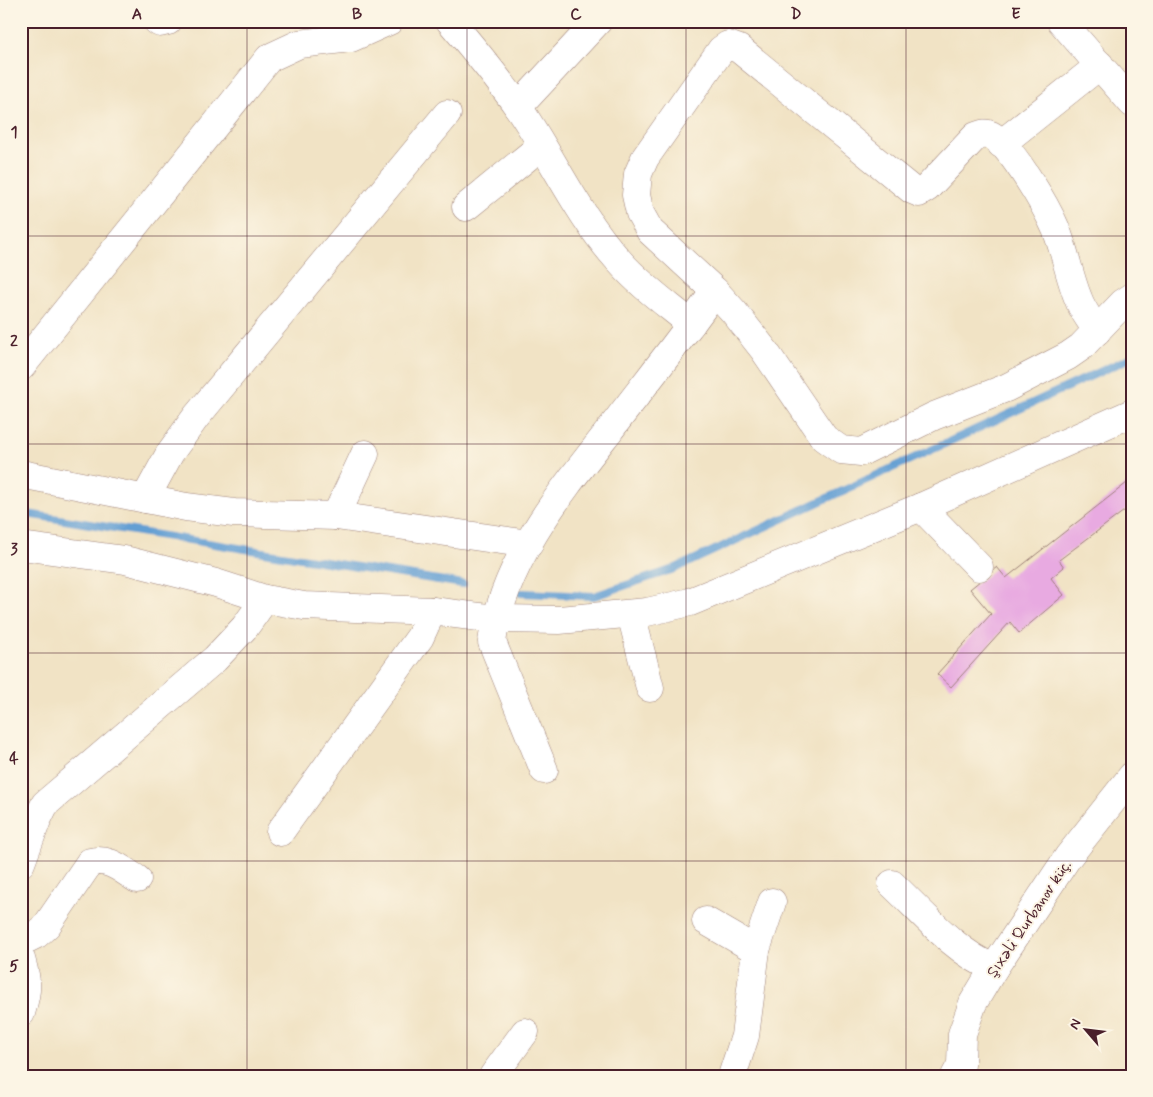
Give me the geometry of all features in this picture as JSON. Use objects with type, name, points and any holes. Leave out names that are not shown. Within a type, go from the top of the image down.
[{"type":"street","points":[[157,21],[160,23],[168,21]]},
{"type":"street","points":[[21,367],[269,58],[298,44],[351,38],[389,21]]},
{"type":"street","points":[[450,21],[482,59],[518,107],[577,205],[597,234],[637,280],[691,324]]},
{"type":"street","points":[[518,107],[598,21]]},
{"type":"street","points":[[1061,21],[1132,103]]},
{"type":"street","points":[[1097,331],[1078,299],[1056,229],[1040,198],[1016,162],[992,135],[984,133],[976,136],[927,188],[919,193],[912,190],[739,49],[728,45],[721,50],[645,158],[638,174],[636,195],[640,214],[650,231],[715,291],[734,312],[764,350],[824,438],[841,450],[861,452],[934,416],[1006,388],[1068,356],[1097,331],[1123,303],[1132,297]]},
{"type":"street","points":[[1001,144],[1100,65]]},
{"type":"street","points":[[145,499],[170,453],[196,417],[447,114]]},
{"type":"street","points":[[466,207],[541,146]]},
{"type":"street","points":[[544,770],[492,642],[495,619],[512,576],[555,500],[715,291]]},
{"type":"street","points":[[21,546],[125,560],[216,583],[265,599],[304,606],[432,612],[495,619],[559,620],[632,614],[690,602],[920,507],[1132,413]]},
{"type":"street","points":[[336,516],[365,454]]},
{"type":"street","points":[[21,474],[145,499],[234,513],[336,516],[529,544]]},
{"type":"street","points":[[920,507],[978,566]]},
{"type":"street","points":[[21,862],[45,804],[215,659],[244,627],[265,599]]},
{"type":"street","points":[[280,832],[415,644],[432,612]]},
{"type":"street","points":[[632,614],[650,688]]},
{"type":"street","name":"Şıxəli Qurbanov küç.","points":[[955,1076],[961,1065],[962,1034],[970,1011],[994,968],[1068,857],[1127,791]]},
{"type":"street","points":[[21,942],[37,934],[47,925],[90,862],[99,859],[109,862],[137,879]]},
{"type":"street","points":[[892,884],[961,950],[978,962],[994,968]]},
{"type":"street","points":[[732,1076],[744,1036],[756,950],[772,902]]},
{"type":"street","points":[[706,921],[756,950]]},
{"type":"street","points":[[21,959],[26,973],[28,992],[21,1013]]},
{"type":"street","points":[[492,1076],[526,1032]]},
{"type":"building","points":[[1132,479],[1132,505],[1059,560],[1064,567],[1051,578],[1064,595],[1019,633],[1010,622],[951,687],[937,674],[991,614],[970,589],[997,567],[1006,578]]},
{"type":"waterway","points":[[521,593],[594,596],[674,569],[1132,357]]},
{"type":"waterway","points":[[21,513],[463,584]]}]
